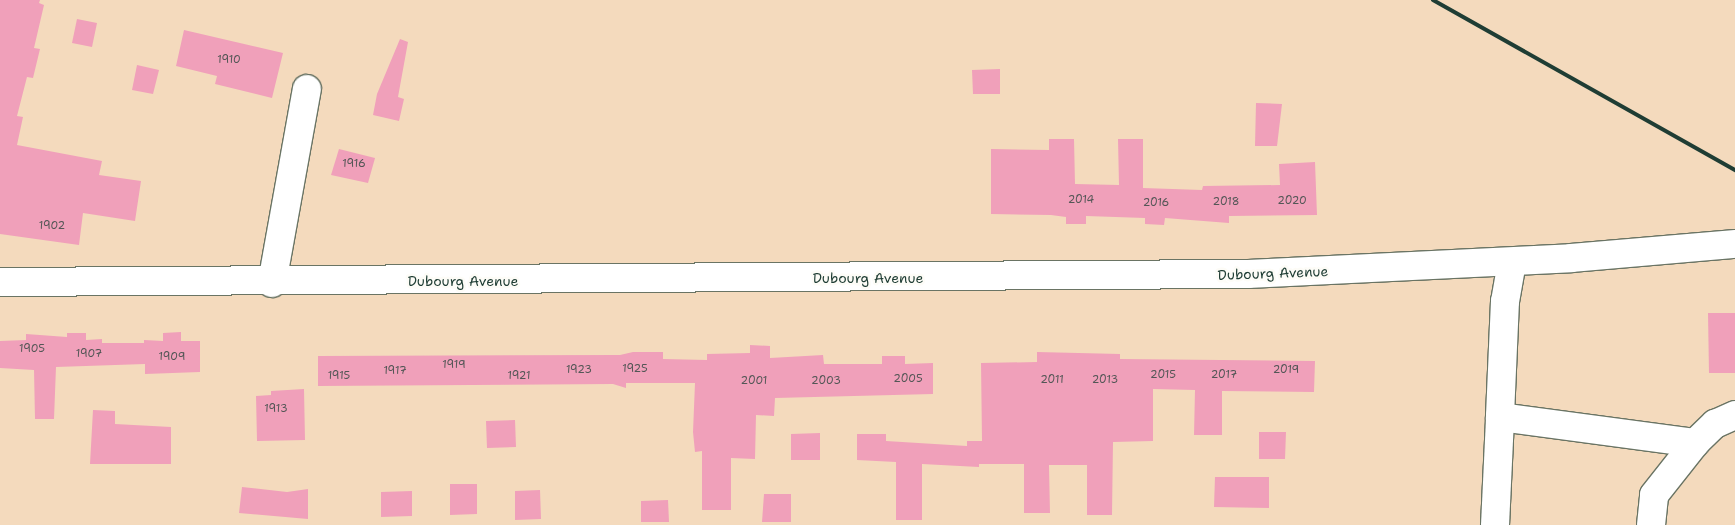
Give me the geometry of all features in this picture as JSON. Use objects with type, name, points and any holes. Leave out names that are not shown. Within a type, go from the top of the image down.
[{"type":"street","points":[[272,283],[307,89]]},
{"type":"street","name":"Dubourg Avenue","points":[[0,282],[272,283],[1248,274],[1512,262],[1735,244]]},
{"type":"street","points":[[1495,525],[1505,301],[1512,262]]},
{"type":"street","points":[[1651,525],[1654,495],[1695,443],[1714,424],[1735,415]]},
{"type":"street","points":[[1500,417],[1695,443]]},
{"type":"building","points":[[0,0],[40,0],[39,3],[44,5],[34,48],[40,49],[33,78],[27,77],[17,116],[23,117],[17,145],[102,161],[99,175],[141,181],[135,221],[83,213],[79,245],[0,234]]},
{"type":"building","points":[[77,19],[97,23],[92,47],[72,43]]},
{"type":"building","points":[[184,30],[283,53],[272,98],[215,84],[217,76],[176,66]]},
{"type":"building","points":[[400,39],[408,42],[398,97],[404,99],[399,121],[373,115],[377,94]]},
{"type":"building","points":[[137,65],[159,70],[153,94],[132,90]]},
{"type":"building","points":[[1000,69],[1000,94],[973,94],[972,70]]},
{"type":"building","points":[[1256,103],[1282,104],[1277,146],[1255,146]]},
{"type":"building","points":[[1049,139],[1074,139],[1075,184],[1119,185],[1118,139],[1143,139],[1143,188],[1202,190],[1203,186],[1280,185],[1279,164],[1315,162],[1317,215],[1229,216],[1229,223],[1165,218],[1164,225],[1145,224],[1145,218],[1086,216],[1086,224],[1066,224],[1066,217],[1051,215],[991,214],[991,149],[1049,150]]},
{"type":"building","points":[[339,149],[375,158],[368,183],[331,175]]},
{"type":"building","points":[[1708,313],[1735,313],[1735,373],[1709,373]]},
{"type":"building","points":[[181,332],[181,341],[200,341],[200,372],[145,374],[145,364],[56,367],[54,419],[35,419],[34,370],[0,368],[0,341],[26,340],[26,334],[67,337],[67,333],[86,333],[86,340],[102,339],[102,343],[144,343],[144,340],[163,341],[163,333]]},
{"type":"building","points":[[750,345],[770,346],[770,358],[823,355],[824,364],[882,364],[882,356],[905,356],[905,364],[933,363],[933,394],[775,398],[774,416],[756,415],[755,459],[731,458],[731,510],[702,510],[702,451],[695,452],[693,432],[695,383],[626,383],[626,388],[613,384],[318,386],[318,356],[620,355],[633,352],[663,352],[663,359],[707,360],[707,354],[750,353]]},
{"type":"building","points":[[1037,352],[1120,354],[1120,359],[1315,361],[1314,392],[1222,391],[1222,435],[1194,435],[1195,390],[1153,389],[1153,441],[1113,442],[1112,515],[1087,515],[1087,465],[1049,465],[1050,513],[1024,513],[1024,464],[979,464],[979,467],[922,464],[922,520],[896,520],[896,462],[857,460],[857,434],[886,434],[886,441],[967,446],[967,441],[982,441],[981,363],[1037,362]]},
{"type":"building","points":[[304,389],[305,440],[257,441],[256,396],[271,395],[271,391]]},
{"type":"building","points":[[93,410],[115,411],[115,424],[171,427],[171,464],[90,464]]},
{"type":"building","points":[[515,420],[516,447],[487,448],[486,421]]},
{"type":"building","points":[[1259,432],[1286,432],[1285,459],[1259,459]]},
{"type":"building","points":[[820,433],[820,460],[791,460],[791,434]]},
{"type":"building","points":[[1215,477],[1269,477],[1269,508],[1214,507]]},
{"type":"building","points":[[450,484],[477,484],[477,514],[450,515]]},
{"type":"building","points":[[242,487],[287,492],[308,489],[308,519],[239,513]]},
{"type":"building","points":[[540,490],[541,519],[515,520],[515,491]]},
{"type":"building","points":[[412,491],[412,516],[381,517],[381,492]]},
{"type":"building","points":[[764,494],[791,494],[791,522],[762,522]]},
{"type":"building","points":[[668,500],[669,522],[641,522],[641,501]]},
{"type":"railway","points":[[1433,0],[1735,170]]}]
